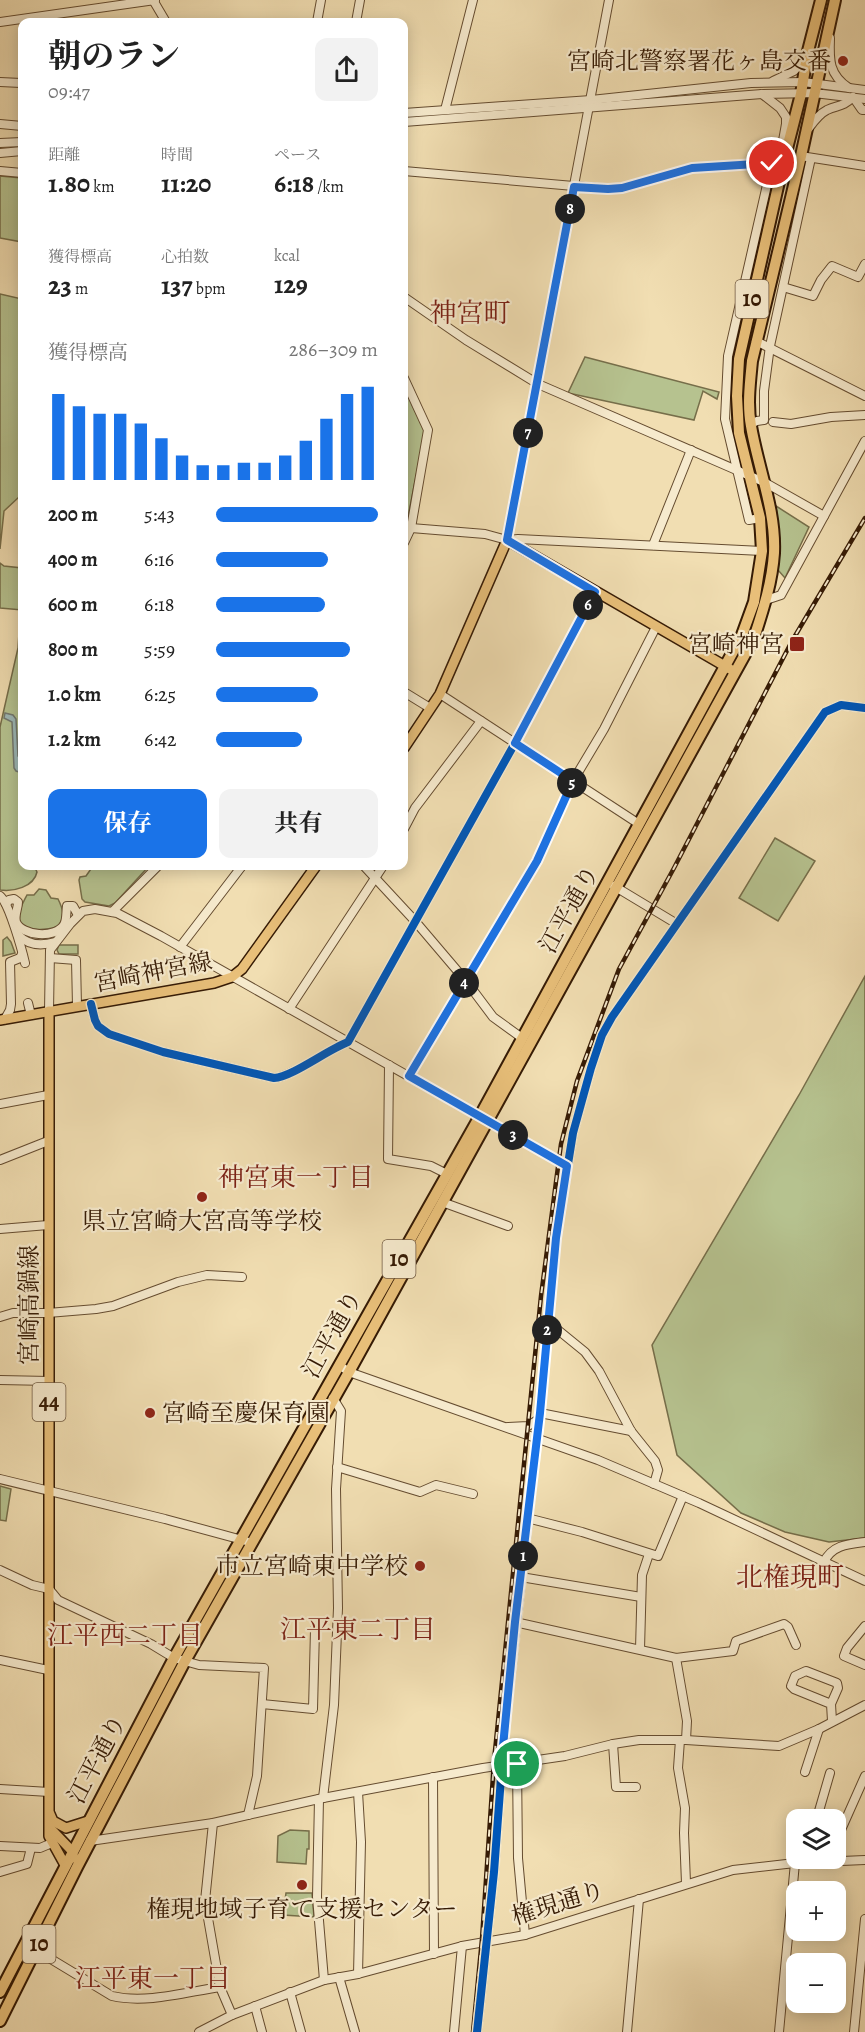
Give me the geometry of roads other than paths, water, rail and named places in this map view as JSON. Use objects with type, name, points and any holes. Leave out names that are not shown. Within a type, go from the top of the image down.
[{"type":"highway","name":"10","points":[[762,551],[760,518],[739,433],[736,396],[739,359],[777,163],[802,88],[807,55],[821,0]]},
{"type":"highway","name":"10","points":[[766,600],[774,552],[771,516],[751,424],[749,395],[752,361],[806,157],[806,131],[834,0]]},
{"type":"highway","name":"江平通り","points":[[0,2021],[36,1950],[71,1866],[72,1851],[88,1821],[246,1541],[339,1365],[447,1173],[484,1118],[729,669],[753,602],[762,551]]},
{"type":"highway","name":"江平通り","points":[[246,1541],[349,1372],[442,1202],[522,1038],[612,885],[639,825],[729,669],[754,638],[766,600]]},
{"type":"highway","name":"江平通り","points":[[90,1841],[180,1660]]},
{"type":"highway","name":"10","points":[[71,1866],[90,1841]]},
{"type":"highway","name":"江平通り","points":[[0,1992],[71,1866]]},
{"type":"main road","points":[[408,742],[440,694],[507,540],[729,669]]},
{"type":"main road","name":"宮崎神宮線","points":[[49,1011],[214,983],[232,977],[242,969],[313,870]]},
{"type":"main road","points":[[2,1020],[49,1011]]},
{"type":"main road","name":"宮崎高鍋線","points":[[49,1011],[49,1836],[71,1866]]},
{"type":"main road","points":[[49,1812],[53,1821],[66,1828],[88,1821]]},
{"type":"main road","points":[[50,1828],[72,1851]]},
{"type":"street","points":[[28,18],[154,0],[164,18]]},
{"type":"street","points":[[318,18],[321,0]]},
{"type":"street","points":[[357,18],[360,0]]},
{"type":"street","points":[[445,110],[473,0]]},
{"type":"street","points":[[507,540],[609,0]]},
{"type":"street","points":[[0,22],[18,19]]},
{"type":"street","points":[[829,25],[829,59],[841,83],[849,88]]},
{"type":"street","points":[[408,122],[590,104],[777,80],[794,71],[807,55]]},
{"type":"street","points":[[0,82],[18,83]]},
{"type":"street","points":[[751,83],[815,89],[865,88]]},
{"type":"street","points":[[408,113],[762,94],[802,88]]},
{"type":"street","points":[[815,89],[865,99]]},
{"type":"street","points":[[760,518],[749,520],[725,419],[728,356],[781,152],[786,124],[786,117],[780,108],[762,94]]},
{"type":"street","points":[[853,97],[862,110],[865,110]]},
{"type":"street","points":[[806,131],[826,110],[844,106],[853,97]]},
{"type":"street","points":[[0,124],[18,126]]},
{"type":"street","points":[[0,143],[18,142]]},
{"type":"street","points":[[0,153],[18,151]]},
{"type":"street","points":[[751,424],[764,420],[764,391],[770,346],[806,157],[865,166]]},
{"type":"street","points":[[408,171],[608,189],[622,188],[692,168],[777,163]]},
{"type":"street","points":[[0,171],[18,173]]},
{"type":"street","points":[[783,287],[813,296],[821,280],[832,266],[858,277],[865,264]]},
{"type":"street","points":[[408,300],[466,340],[538,384],[736,469],[824,516]]},
{"type":"street","points":[[756,341],[770,346],[865,396]]},
{"type":"street","points":[[408,387],[428,430],[408,534]]},
{"type":"street","points":[[773,422],[791,424],[831,417],[865,415]]},
{"type":"street","points":[[766,600],[781,595],[865,441]]},
{"type":"street","points":[[653,545],[690,450]]},
{"type":"street","points":[[411,528],[484,534],[507,540],[762,551]]},
{"type":"street","points":[[91,1004],[98,1026],[109,1034],[163,1052],[274,1078],[282,1077],[348,1042],[515,743],[595,592]]},
{"type":"street","points":[[409,1076],[537,861],[573,781],[604,729],[656,627]]},
{"type":"street","points":[[408,694],[430,708]]},
{"type":"street","points":[[440,694],[639,825]]},
{"type":"street","points":[[477,2032],[494,1872],[501,1767],[515,1622],[540,1416],[547,1321],[556,1238],[573,1133],[602,1035],[612,1017],[825,712],[841,705],[865,708]]},
{"type":"street","points":[[408,821],[415,808],[481,721]]},
{"type":"street","points":[[112,912],[154,870]]},
{"type":"street","points":[[180,947],[239,870]]},
{"type":"street","points":[[367,870],[415,921],[493,1017],[522,1038]]},
{"type":"street","points":[[290,1009],[381,870]]},
{"type":"street","points":[[612,885],[677,924]]},
{"type":"street","points":[[0,896],[6,904],[25,963]]},
{"type":"street","points":[[6,904],[9,900],[18,902],[15,918],[21,929],[29,932],[50,933],[62,928],[65,924],[68,906],[73,906],[81,913]]},
{"type":"street","points":[[49,1011],[50,954],[56,942],[81,913],[95,909],[112,912],[180,947],[567,1166]]},
{"type":"street","points":[[16,933],[23,940],[34,945],[56,942]]},
{"type":"street","points":[[2,1020],[10,1010],[11,1004],[10,962],[20,958],[22,954]]},
{"type":"street","points":[[50,954],[76,960],[77,1006]]},
{"type":"street","points":[[28,1003],[31,1014]]},
{"type":"street","points":[[389,1065],[388,1159],[431,1166],[447,1173]]},
{"type":"street","points":[[0,1104],[48,1095]]},
{"type":"street","points":[[0,1160],[48,1141]]},
{"type":"street","points":[[442,1202],[508,1226]]},
{"type":"street","points":[[0,1230],[48,1225]]},
{"type":"street","points":[[0,1317],[12,1313],[48,1313],[113,1306],[178,1282],[207,1275],[242,1276]]},
{"type":"street","points":[[547,1321],[585,1352],[599,1371],[631,1431],[655,1461],[658,1470],[654,1484]]},
{"type":"street","points":[[339,1365],[349,1372],[598,1460],[683,1496],[865,1581]]},
{"type":"street","points":[[0,1380],[49,1381]]},
{"type":"street","points":[[324,1980],[317,1897],[321,1799],[335,1681],[338,1608],[336,1489],[341,1411],[333,1398]]},
{"type":"street","points":[[503,1427],[528,1426],[540,1416],[631,1431]]},
{"type":"street","points":[[337,1467],[420,1492],[436,1485],[473,1494]]},
{"type":"street","points":[[0,1479],[246,1541]]},
{"type":"street","points":[[527,1518],[582,1532],[658,1556],[683,1496]]},
{"type":"street","points":[[824,1562],[838,1547],[865,1542]]},
{"type":"street","points":[[640,1649],[642,1575],[649,1554]]},
{"type":"street","points":[[0,1570],[32,1585],[49,1589],[58,1600],[180,1660],[199,1665],[264,1668],[257,1776],[248,1815]]},
{"type":"street","points":[[521,1577],[641,1597]]},
{"type":"street","points":[[515,1622],[676,1658],[733,1651],[736,1641],[784,1624],[788,1627],[796,1645]]},
{"type":"street","points":[[865,1626],[847,1648],[844,1656],[865,1665]]},
{"type":"street","points":[[262,1704],[313,1709],[315,1629]]},
{"type":"street","points":[[676,1658],[687,1721],[678,1768],[685,1808],[686,1883]]},
{"type":"street","points":[[0,1660],[48,1670]]},
{"type":"street","points":[[831,1704],[794,1689],[791,1686],[795,1676],[806,1671],[837,1683],[838,1688],[831,1704],[832,1721]]},
{"type":"street","points":[[90,1841],[213,1822],[433,1777],[566,1756],[639,1740],[683,1740],[779,1746],[865,1706]]},
{"type":"street","points":[[805,1772],[819,1729]]},
{"type":"street","points":[[613,1744],[616,1787],[636,1787]]},
{"type":"street","points":[[517,1764],[518,1858],[525,1935]]},
{"type":"street","points":[[820,1809],[830,1773]]},
{"type":"street","points":[[433,1777],[434,1953]]},
{"type":"street","points":[[846,1814],[865,1778]]},
{"type":"street","points":[[0,1789],[49,1792]]},
{"type":"street","points":[[358,1792],[361,1842],[358,1974]]},
{"type":"street","points":[[213,1822],[205,1901],[220,1987],[232,2015]]},
{"type":"street","points":[[0,1846],[40,1848],[52,1843]]},
{"type":"street","points":[[0,1872],[27,1864],[31,1848]]},
{"type":"street","name":"権現通り","points":[[846,1861],[865,1860]]},
{"type":"street","name":"権現通り","points":[[199,2032],[232,2015],[324,1980],[358,1974],[462,1946],[525,1935],[733,1870],[786,1864]]},
{"type":"street","points":[[780,2032],[794,1869]]},
{"type":"street","points":[[627,2032],[639,1899]]},
{"type":"street","points":[[854,2032],[865,1919]]},
{"type":"street","points":[[454,2032],[462,1946]]},
{"type":"street","points":[[36,1950],[112,1996],[153,1997],[220,1987]]},
{"type":"street","points":[[339,1977],[355,2032]]},
{"type":"street","points":[[290,1992],[301,2032]]},
{"type":"street","points":[[255,2006],[262,2032]]},
{"type":"water","points":[[5,713],[13,715],[16,719],[18,772],[14,768],[12,722],[4,718]]},
{"type":"railway","points":[[473,2032],[494,1761],[541,1296],[561,1144],[577,1081],[619,969],[792,641],[865,518]]},
{"type":"place","name":"宮崎北警察署花ヶ島交番","points":[[843,61]]},
{"type":"place","name":"宮崎神宮","points":[[797,644]]},
{"type":"place","name":"県立宮崎大宮高等学校","points":[[202,1197]]},
{"type":"place","name":"宮崎至慶保育園","points":[[150,1413]]},
{"type":"place","name":"市立宮崎東中学校","points":[[420,1566]]},
{"type":"place","name":"権現地域子育て支援センター","points":[[302,1885]]},
{"type":"district","name":"神宮町","points":[[470,313]]},
{"type":"district","name":"神宮東一丁目","points":[[296,1177]]},
{"type":"district","name":"北権現町","points":[[790,1577]]},
{"type":"district","name":"江平東二丁目","points":[[358,1629]]},
{"type":"district","name":"江平西二丁目","points":[[125,1635]]},
{"type":"district","name":"江平東一丁目","points":[[153,1978]]}]
